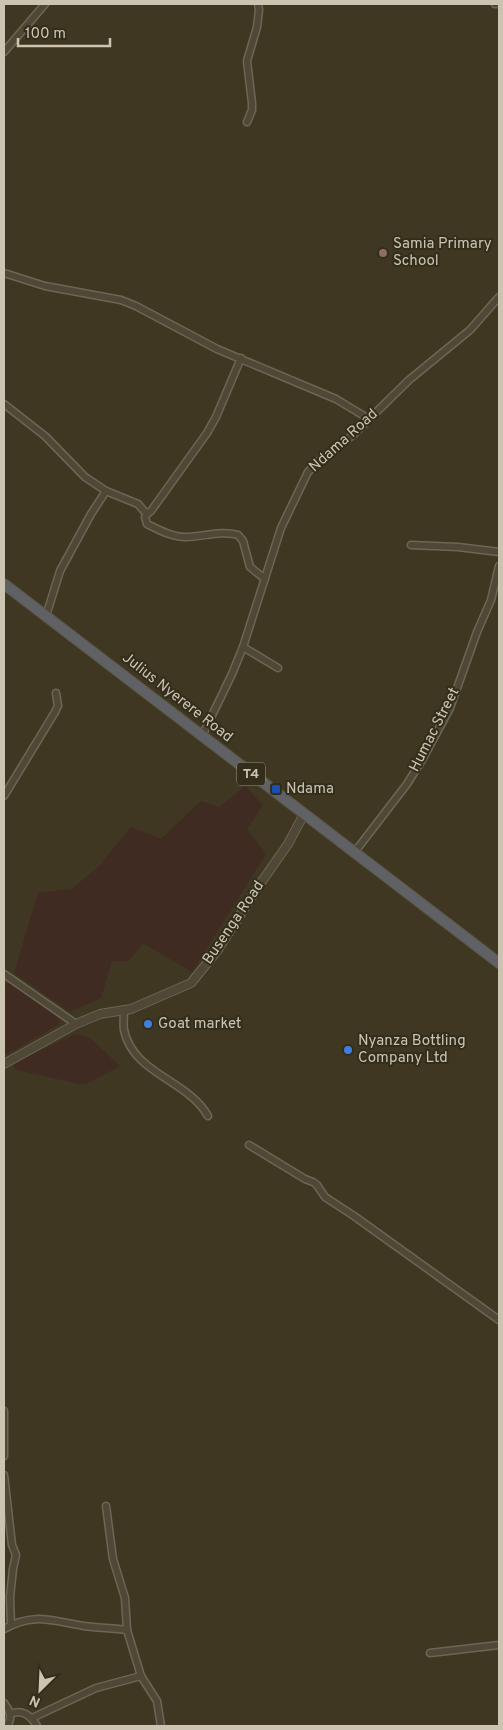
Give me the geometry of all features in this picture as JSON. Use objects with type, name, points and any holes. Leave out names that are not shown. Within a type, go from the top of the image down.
[{"type":"highway","name":"Julius Nyerere Road","points":[[4,584],[354,854],[499,963]]},
{"type":"street","points":[[4,52],[45,4]]},
{"type":"street","points":[[247,122],[252,110],[252,103],[246,61],[258,28],[258,4]]},
{"type":"street","points":[[4,273],[45,286],[121,300],[217,349],[336,399],[369,419]]},
{"type":"street","name":"Ndama Road","points":[[202,736],[232,674],[287,513],[308,472],[320,460],[353,435],[409,380],[470,330],[499,297]]},
{"type":"street","points":[[241,358],[216,417],[207,433],[145,517],[147,524],[173,535],[186,537],[238,535],[243,542],[250,567],[265,579]]},
{"type":"street","points":[[4,404],[45,436],[85,477],[106,491],[138,504],[144,511],[148,512]]},
{"type":"street","points":[[46,616],[60,571],[106,491]]},
{"type":"street","points":[[411,545],[458,547],[499,552]]},
{"type":"street","name":"Humac Street","points":[[354,854],[422,760],[450,708],[477,632],[491,600],[499,566]]},
{"type":"street","points":[[243,646],[278,668]]},
{"type":"street","points":[[4,796],[55,712],[58,706],[56,693]]},
{"type":"street","name":"Busenga Road","points":[[4,1064],[76,1024],[100,1014],[124,1011],[191,983],[217,951],[288,844],[304,814]]},
{"type":"street","points":[[4,974],[76,1024]]},
{"type":"street","points":[[124,1011],[124,1030],[134,1054],[199,1103],[208,1116]]},
{"type":"street","points":[[249,1145],[317,1185],[325,1197],[334,1204],[354,1216],[499,1320]]},
{"type":"street","points":[[4,1411],[4,1456]]},
{"type":"street","points":[[4,1476],[12,1545],[16,1552],[10,1597],[11,1625]]},
{"type":"street","points":[[106,1506],[113,1559],[125,1598],[127,1630],[141,1676],[157,1701],[161,1726]]},
{"type":"street","points":[[4,1629],[19,1621],[39,1618],[85,1626],[127,1630]]},
{"type":"street","points":[[430,1652],[499,1645]]},
{"type":"street","points":[[32,1718],[96,1688],[141,1676]]},
{"type":"street","points":[[4,1703],[10,1714],[10,1721],[7,1726]]},
{"type":"street","points":[[10,1714],[19,1712],[30,1716],[37,1726]]},
{"type":"shaded area","points":[[245,786],[263,805],[247,829],[266,854],[192,972],[143,943],[129,961],[112,961],[101,998],[70,1012],[14,973],[38,893],[72,889],[99,866],[131,827],[161,839],[201,801],[219,807]]},
{"type":"shaded area","points":[[9,983],[60,1019],[58,1025],[4,1056],[4,986]]},
{"type":"shaded area","points":[[75,1034],[89,1037],[120,1066],[84,1085],[16,1070],[13,1064]]},
{"type":"place","name":"Samia Primary School","points":[[383,253]]},
{"type":"place","name":"Ndama","points":[[276,789]]},
{"type":"place","name":"Goat market","points":[[148,1024]]},
{"type":"place","name":"Nyanza Bottling Company Ltd","points":[[348,1050]]}]
